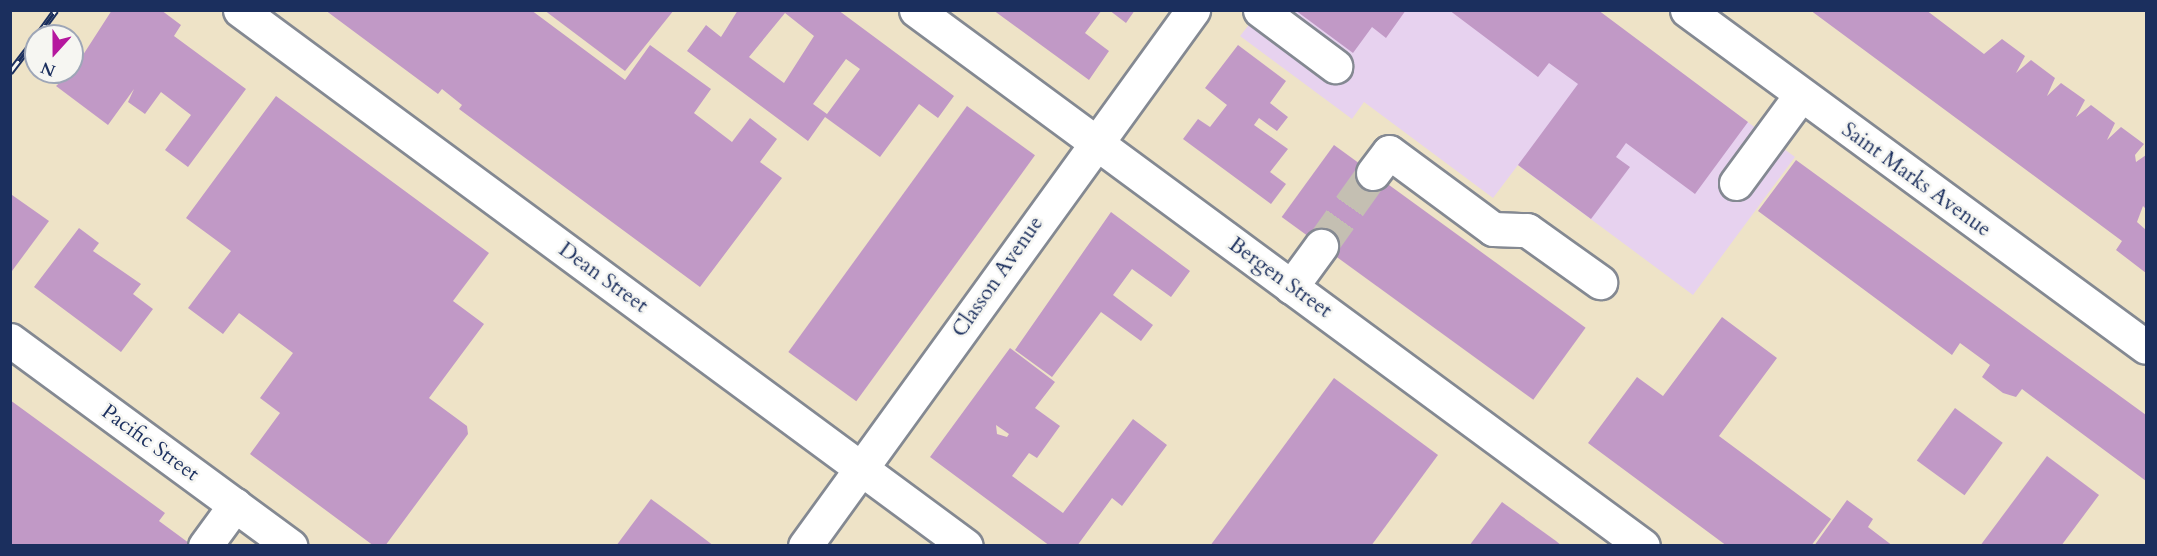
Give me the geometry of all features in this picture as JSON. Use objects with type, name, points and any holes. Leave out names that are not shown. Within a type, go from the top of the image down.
[{"type":"street","name":"Dean Street","points":[[240,10],[966,546]]},
{"type":"street","name":"Bergen Street","points":[[916,10],[1643,546]]},
{"type":"street","name":"Classon Avenue","points":[[805,546],[1095,142],[1193,10]]},
{"type":"street","points":[[1260,10],[1335,66]]},
{"type":"street","name":"Saint Marks Avenue","points":[[1687,10],[1800,96],[2146,347]]},
{"type":"street","points":[[1736,183],[1800,96]]},
{"type":"street","points":[[1373,173],[1389,152],[1493,229],[1527,230],[1600,282]]},
{"type":"street","points":[[1291,287],[1321,246]]},
{"type":"street","name":"Pacific Street","points":[[10,340],[290,546]]},
{"type":"street","points":[[205,546],[235,505]]},
{"type":"shaded area","points":[[1260,11],[1598,11],[1795,157],[1693,295],[1518,165],[1493,198],[1364,102],[1352,119],[1240,36]]},
{"type":"building","points":[[112,10],[161,10],[181,25],[174,36],[246,89],[188,167],[165,150],[191,115],[161,92],[145,114],[128,102],[134,89],[108,125],[56,86],[58,84],[84,84],[84,53]]},
{"type":"building","points":[[325,10],[531,10],[625,80],[650,45],[711,89],[694,113],[732,142],[750,118],[777,139],[760,162],[782,178],[700,287],[459,109],[462,105],[442,89],[438,94]]},
{"type":"building","points":[[544,10],[674,10],[625,71]]},
{"type":"building","points":[[738,10],[838,10],[954,96],[938,118],[919,104],[880,157],[825,117],[808,141],[687,51],[706,25],[721,37]],"holes":[[[785,13],[814,36],[784,83],[749,57]],[[846,59],[860,69],[827,114],[813,104]]]},
{"type":"building","points":[[993,10],[1102,10],[1085,33],[1109,51],[1089,80]]},
{"type":"building","points":[[1109,10],[1135,10],[1126,23]]},
{"type":"building","points":[[1295,10],[1406,10],[1386,38],[1372,27],[1353,53]]},
{"type":"building","points":[[1449,10],[1598,10],[1748,122],[1695,194],[1626,143],[1616,157],[1630,167],[1591,219],[1518,165],[1578,84],[1549,63],[1538,77]]},
{"type":"building","points":[[1810,10],[1926,10],[1984,54],[2002,39],[2025,56],[2016,73],[2031,60],[2055,78],[2047,96],[2061,83],[2085,100],[2076,117],[2091,105],[2115,123],[2107,140],[2121,127],[2144,144],[2135,155],[2136,162],[2146,155],[2146,209],[2143,206],[2137,222],[2146,230],[2146,273],[2116,250],[2122,241]]},
{"type":"building","points":[[1238,45],[1286,81],[1270,103],[1288,117],[1277,131],[1259,118],[1254,125],[1288,149],[1270,172],[1286,184],[1271,204],[1183,139],[1198,119],[1210,127],[1227,105],[1205,88]]},
{"type":"building","points":[[276,96],[489,253],[453,301],[484,324],[429,398],[467,426],[468,434],[385,546],[374,546],[250,454],[280,413],[260,398],[293,353],[239,313],[223,334],[188,308],[231,251],[186,218]]},
{"type":"building","points":[[967,106],[1035,155],[856,401],[788,352]]},
{"type":"building","points":[[1334,145],[1586,328],[1533,400],[1282,217]]},
{"type":"building","points":[[1796,160],[2146,415],[2146,481],[2022,389],[2016,397],[2003,393],[1982,377],[1990,365],[1960,343],[1952,355],[1758,211]]},
{"type":"building","points":[[12,195],[49,221],[12,271],[10,197]]},
{"type":"building","points":[[1111,212],[1190,271],[1171,297],[1132,269],[1113,295],[1153,325],[1141,341],[1101,312],[1052,377],[1015,350]]},
{"type":"building","points":[[79,228],[99,243],[93,251],[141,284],[133,294],[153,309],[121,352],[34,287]]},
{"type":"building","points":[[1722,317],[1777,358],[1719,436],[1831,519],[1811,546],[1727,546],[1588,443],[1637,377],[1663,396]]},
{"type":"building","points":[[1010,348],[1055,382],[1035,408],[1060,426],[1037,458],[1029,453],[1012,476],[1063,513],[1133,419],[1167,445],[1122,506],[1112,498],[1077,546],[1050,546],[930,457]],"holes":[[[996,425],[1009,434],[1007,437],[997,434]]]},
{"type":"building","points":[[1334,378],[1438,455],[1371,546],[1210,546]]},
{"type":"building","points":[[10,400],[165,513],[159,521],[193,546],[10,546]]},
{"type":"building","points":[[1955,408],[2003,443],[1965,495],[1917,461]]},
{"type":"building","points":[[2047,456],[2099,495],[2061,546],[1980,546]]},
{"type":"building","points":[[651,499],[689,527],[714,546],[616,546]]},
{"type":"building","points":[[1847,500],[1873,519],[1868,527],[1893,546],[1814,546]]},
{"type":"building","points":[[1502,502],[1556,541],[1562,546],[1469,546]]},
{"type":"tunnel","points":[[1321,246],[1373,173]]},
{"type":"railway","points":[[46,24],[56,10]]},
{"type":"railway","points":[[10,72],[24,54]]}]
